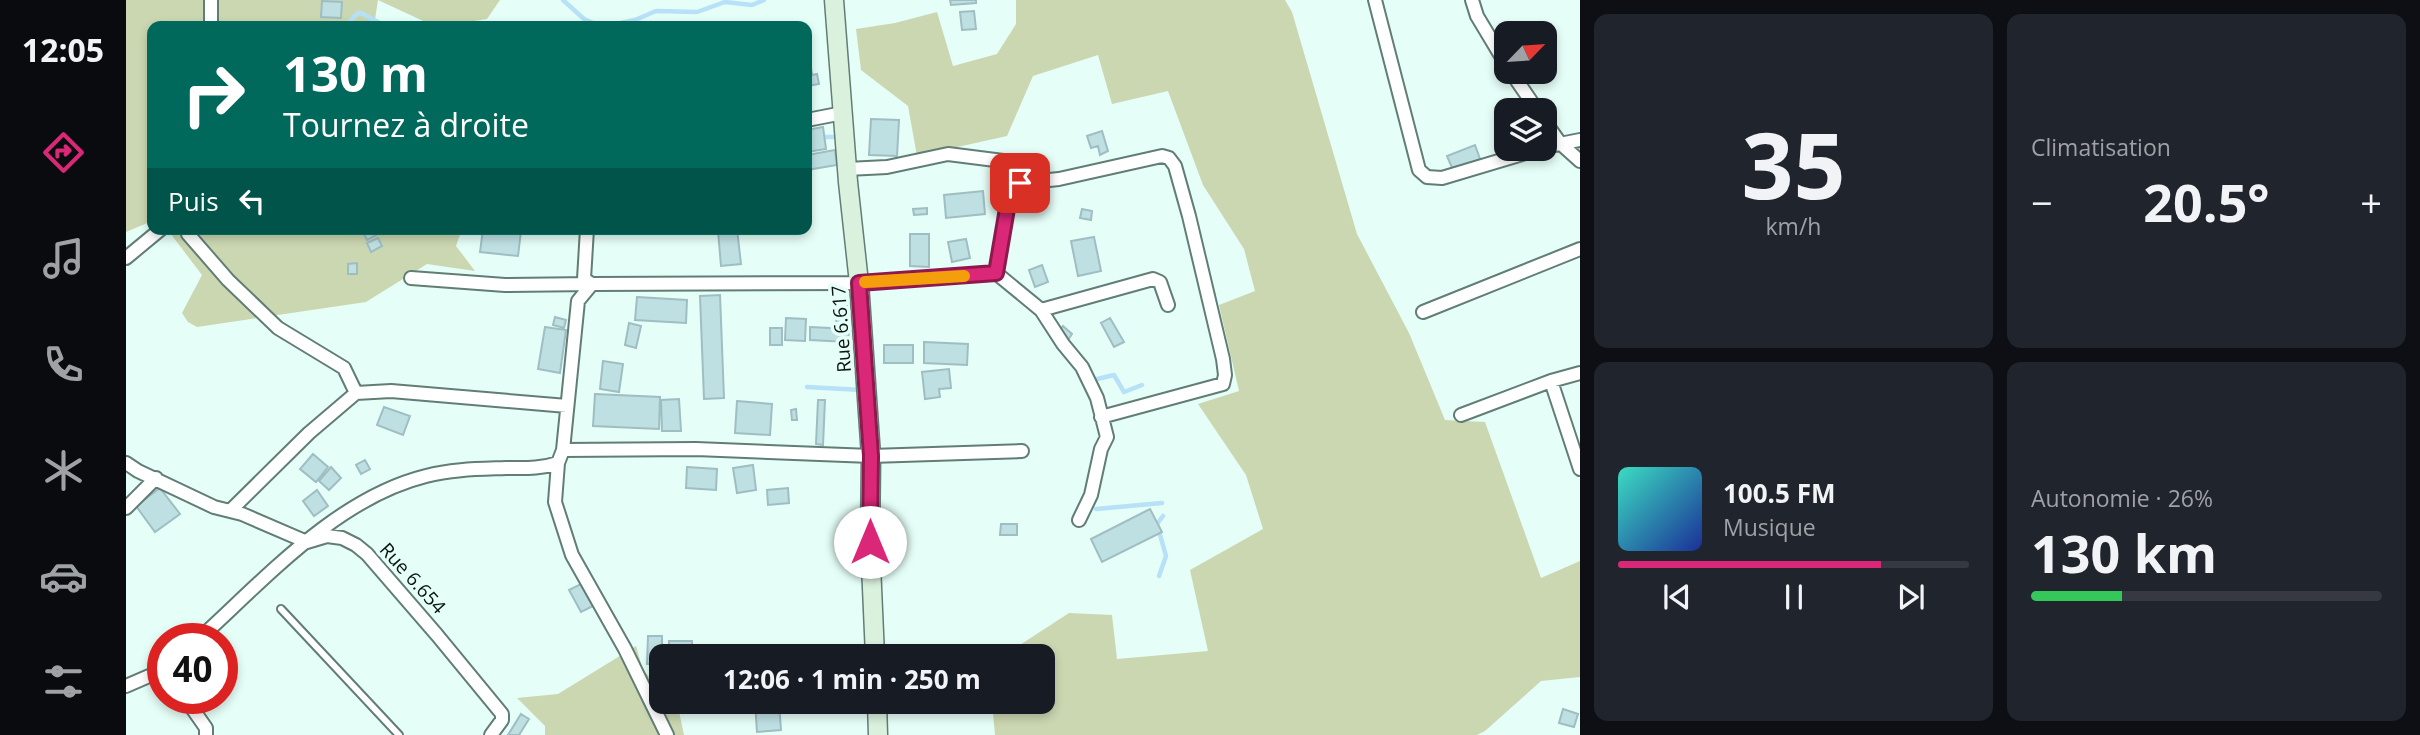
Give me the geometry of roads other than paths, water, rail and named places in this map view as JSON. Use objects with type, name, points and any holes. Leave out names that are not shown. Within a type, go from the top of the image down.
[{"type":"street","points":[[211,0],[211,21]]},
{"type":"street","name":"Rue 6.617","points":[[834,0],[871,456],[870,542],[874,644]]},
{"type":"street","points":[[1375,0],[1419,170],[1427,177],[1442,178],[1499,161]]},
{"type":"street","points":[[1472,0],[1477,16],[1494,44]]},
{"type":"street","points":[[812,119],[843,113]]},
{"type":"street","points":[[1557,139],[1580,160]]},
{"type":"street","points":[[1557,144],[1580,140]]},
{"type":"street","points":[[847,169],[887,167],[948,155],[1011,162],[1020,183]]},
{"type":"street","points":[[996,273],[1009,197],[1020,183],[1059,179],[1162,156],[1175,166],[1223,359],[1223,384],[1101,417]]},
{"type":"street","points":[[126,258],[154,235]]},
{"type":"street","points":[[189,235],[228,280],[278,328],[344,368],[356,393]]},
{"type":"street","points":[[587,235],[584,279],[592,284]]},
{"type":"street","points":[[1423,312],[1580,249]]},
{"type":"street","points":[[411,278],[505,285],[859,283],[996,273],[1041,310],[1082,367],[1097,398],[1107,437],[1101,449],[1091,495],[1079,520]]},
{"type":"street","points":[[1041,310],[1153,279],[1160,282],[1168,305]]},
{"type":"street","points":[[592,284],[578,301],[555,502],[572,555],[625,649],[667,735]]},
{"type":"street","points":[[1461,415],[1551,381],[1580,373]]},
{"type":"street","points":[[1551,381],[1580,469]]},
{"type":"street","points":[[230,511],[309,433],[356,393],[391,391],[567,405]]},
{"type":"street","points":[[563,450],[695,449],[871,456],[1022,451]]},
{"type":"street","name":"Rue 6.654","points":[[126,463],[214,507],[307,542],[327,536],[342,538],[356,545],[367,554],[437,635],[502,714],[502,720],[491,735]]},
{"type":"street","points":[[217,623],[307,542],[363,502],[400,484],[447,472],[541,469],[558,463]]},
{"type":"street","points":[[126,508],[156,478]]},
{"type":"street","points":[[126,686],[147,677]]},
{"type":"street","points":[[196,714],[206,729],[206,735]]},
{"type":"street","points":[[877,714],[877,735]]},
{"type":"lane","points":[[281,609],[399,735]]},
{"type":"waterway","points":[[563,0],[589,21]]},
{"type":"waterway","points":[[630,21],[656,11],[697,12],[725,2],[752,5],[764,0]]},
{"type":"waterway","points":[[350,21],[358,13],[376,21]]},
{"type":"waterway","points":[[822,137],[841,137]]},
{"type":"waterway","points":[[1089,381],[1114,375],[1124,392],[1142,385]]},
{"type":"waterway","points":[[807,387],[862,390]]},
{"type":"waterway","points":[[1096,509],[1162,503]]},
{"type":"waterway","points":[[1159,576],[1166,556],[1157,524],[1163,516]]}]
